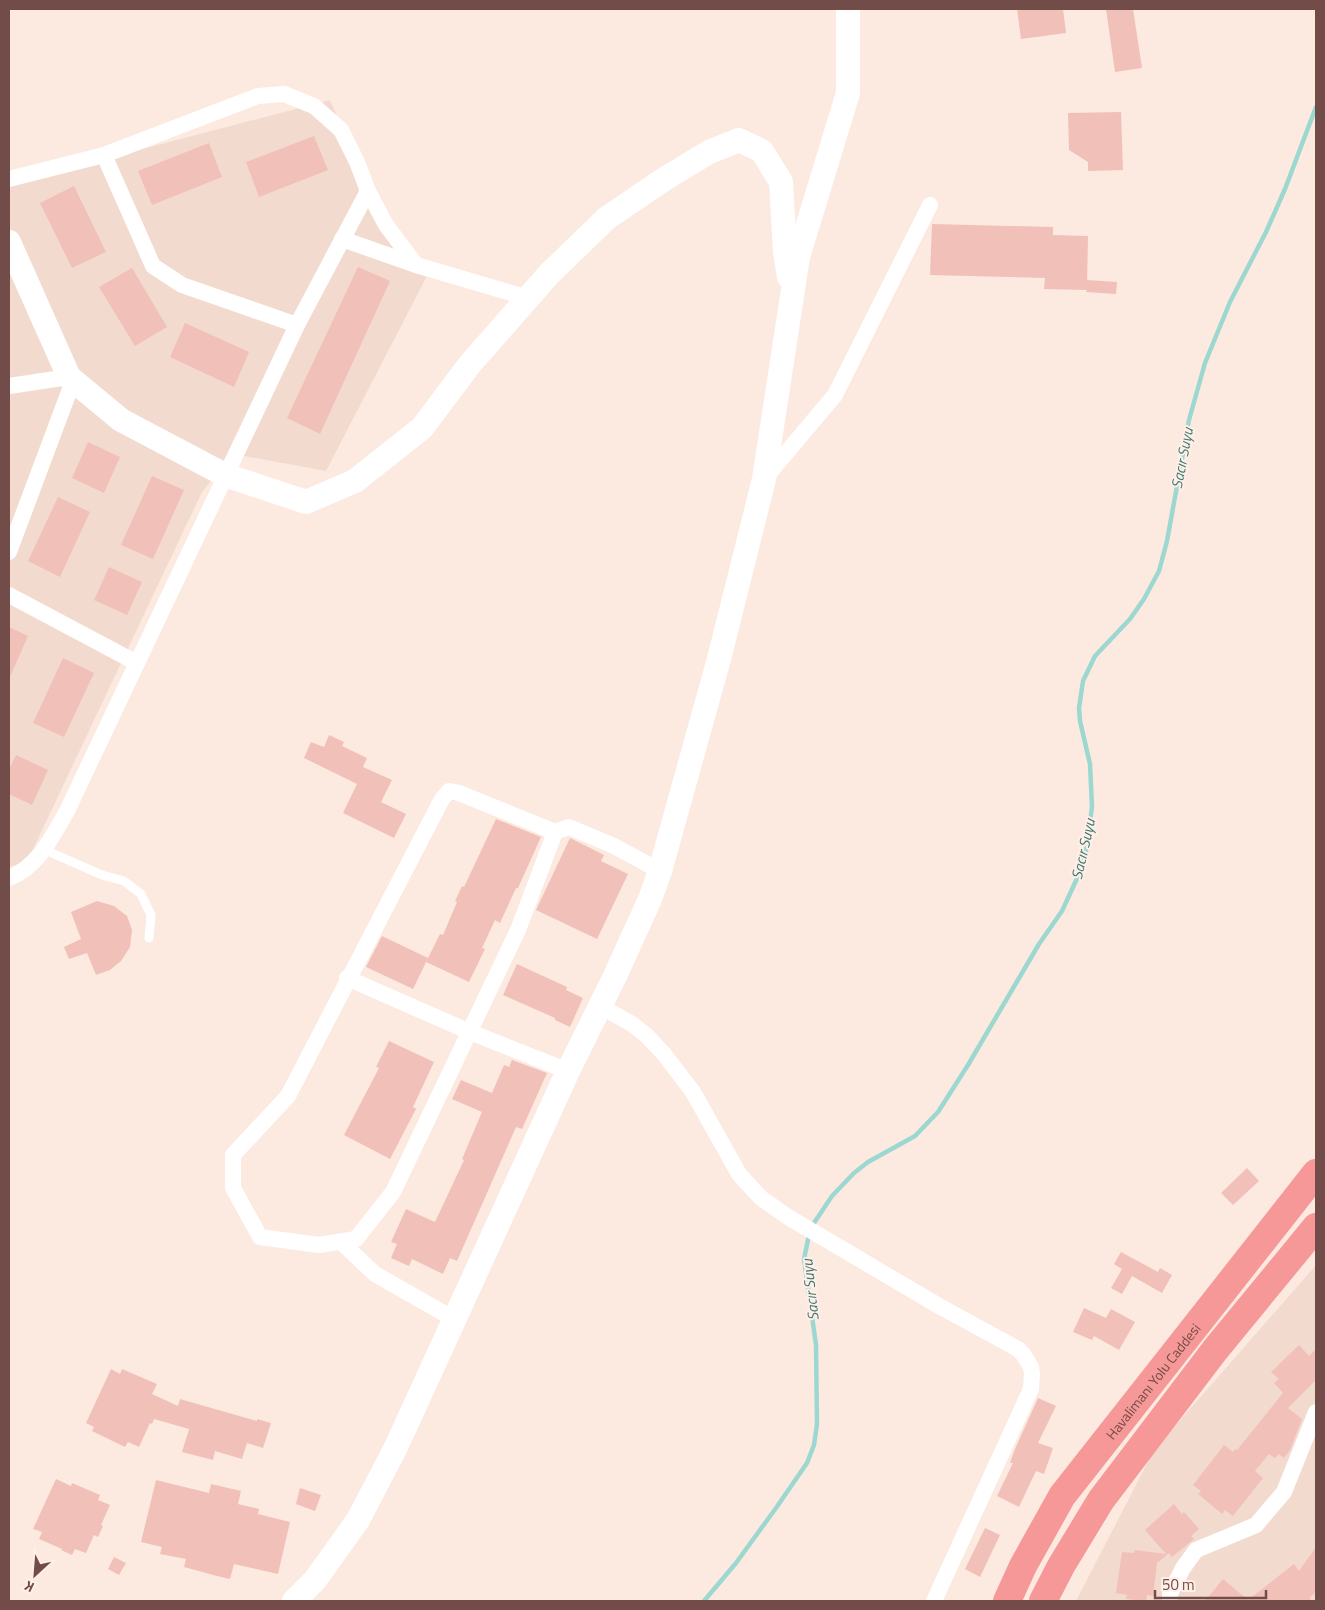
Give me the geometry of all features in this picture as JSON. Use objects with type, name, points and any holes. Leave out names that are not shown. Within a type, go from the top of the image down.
[{"type":"highway","name":"Havalimanı Yolu Caddesi","points":[[1007,1601],[1023,1566],[1062,1496],[1316,1172]]},
{"type":"highway","points":[[1043,1601],[1061,1566],[1101,1500],[1215,1350],[1316,1227]]},
{"type":"street","points":[[294,1601],[315,1580],[358,1520],[396,1447],[568,1072],[650,899],[660,872],[719,659],[764,479],[798,257],[848,93],[848,9]]},
{"type":"street","points":[[9,179],[104,155],[258,96],[284,94],[314,106],[341,130],[386,225],[416,265]]},
{"type":"street","points":[[9,242],[71,379],[121,420],[225,475],[306,502],[354,481],[422,428],[470,364],[550,273],[607,218],[709,152],[739,140],[762,151],[781,182],[785,252],[792,296]]},
{"type":"street","points":[[104,155],[153,266],[182,285],[297,325]]},
{"type":"street","points":[[9,878],[22,873],[45,850],[67,811],[297,325],[368,190]]},
{"type":"street","points":[[764,479],[835,395],[930,205]]},
{"type":"street","points":[[342,239],[416,265],[528,298]]},
{"type":"street","points":[[9,386],[71,379]]},
{"type":"street","points":[[9,552],[71,379]]},
{"type":"street","points":[[9,595],[137,663]]},
{"type":"street","points":[[555,832],[518,930],[393,1192],[356,1239],[319,1245],[260,1238],[233,1188],[233,1155],[288,1096],[347,978],[442,798],[449,791],[459,793],[555,832],[569,827],[614,846],[660,872]]},
{"type":"street","points":[[347,978],[470,1032],[568,1072]]},
{"type":"street","points":[[600,1006],[632,1024],[656,1044],[693,1092],[739,1174],[761,1198],[788,1218],[846,1250],[939,1306],[1018,1349],[1028,1360],[1032,1374],[1031,1389],[934,1601]]},
{"type":"street","points":[[341,1242],[374,1274],[454,1319]]},
{"type":"street","points":[[1170,1601],[1170,1594],[1182,1568],[1196,1550],[1256,1525],[1284,1492],[1316,1412]]},
{"type":"lane","points":[[45,850],[102,875],[124,881],[141,894],[151,915],[149,938]]},
{"type":"shaded area","points":[[330,100],[382,221],[428,274],[326,471],[233,454],[202,492],[27,862],[9,867],[9,184]]},
{"type":"shaded area","points":[[1316,1265],[1316,1601],[1076,1601],[1154,1450]]},
{"type":"building","points":[[1017,9],[1063,9],[1066,33],[1021,39]]},
{"type":"building","points":[[1106,9],[1133,9],[1142,68],[1115,72]]},
{"type":"building","points":[[1121,112],[1123,170],[1088,171],[1088,162],[1069,150],[1068,113]]},
{"type":"building","points":[[314,136],[328,170],[259,197],[246,162]]},
{"type":"building","points":[[209,143],[222,177],[152,205],[138,171]]},
{"type":"building","points":[[74,186],[106,252],[72,268],[40,203]]},
{"type":"building","points":[[932,224],[1053,227],[1053,235],[1088,236],[1087,280],[1117,282],[1116,294],[1086,292],[1087,290],[1044,289],[1045,278],[930,275]]},
{"type":"building","points":[[358,267],[390,281],[320,434],[287,418]]},
{"type":"building","points":[[132,268],[167,327],[135,346],[99,287]]},
{"type":"building","points":[[185,323],[249,352],[234,387],[170,357]]},
{"type":"building","points":[[88,442],[120,457],[104,493],[72,478]]},
{"type":"building","points":[[152,476],[184,490],[153,559],[121,545]]},
{"type":"building","points":[[58,497],[90,512],[60,577],[28,561]]},
{"type":"building","points":[[109,567],[142,582],[127,615],[94,600]]},
{"type":"building","points":[[9,627],[28,636],[9,679]]},
{"type":"building","points":[[63,658],[94,673],[64,737],[33,723]]},
{"type":"building","points":[[329,735],[344,742],[342,746],[367,758],[363,767],[392,780],[381,802],[406,814],[394,838],[343,813],[357,784],[304,758],[311,742],[324,747]]},
{"type":"building","points":[[16,755],[48,770],[32,805],[9,794],[9,769]]},
{"type":"building","points":[[496,819],[541,837],[500,923],[495,920],[482,948],[485,949],[469,982],[426,962],[440,934],[443,935],[457,902],[455,901],[462,886],[464,887]]},
{"type":"building","points":[[570,838],[604,855],[601,861],[628,874],[597,939],[536,910]]},
{"type":"building","points":[[97,901],[114,906],[127,916],[132,930],[130,947],[121,961],[110,970],[96,975],[87,953],[69,959],[64,947],[81,939],[71,912]]},
{"type":"building","points":[[382,936],[428,958],[413,989],[366,967]]},
{"type":"building","points":[[517,964],[567,987],[566,990],[583,998],[570,1027],[555,1020],[555,1018],[503,995]]},
{"type":"building","points":[[389,1041],[434,1062],[413,1107],[416,1109],[390,1159],[344,1135],[379,1068],[376,1067]]},
{"type":"building","points":[[512,1060],[547,1073],[522,1129],[516,1127],[457,1261],[450,1258],[443,1274],[412,1259],[409,1266],[391,1258],[397,1244],[391,1242],[406,1209],[435,1222],[464,1160],[462,1159],[482,1112],[452,1099],[461,1080],[492,1093],[504,1065],[509,1067]]},
{"type":"building","points":[[1247,1168],[1259,1181],[1233,1205],[1221,1193]]},
{"type":"building","points":[[1121,1252],[1158,1272],[1160,1268],[1172,1275],[1162,1293],[1132,1276],[1122,1294],[1111,1288],[1122,1269],[1114,1264]]},
{"type":"building","points":[[1084,1308],[1106,1318],[1111,1309],[1135,1322],[1119,1350],[1094,1336],[1092,1340],[1073,1332]]},
{"type":"building","points":[[1299,1345],[1309,1356],[1316,1349],[1316,1380],[1288,1408],[1302,1419],[1290,1450],[1284,1458],[1279,1454],[1275,1458],[1269,1454],[1255,1471],[1263,1478],[1233,1516],[1225,1510],[1222,1514],[1198,1494],[1201,1491],[1193,1485],[1224,1445],[1233,1452],[1235,1449],[1237,1450],[1283,1393],[1274,1383],[1279,1379],[1271,1372]]},
{"type":"building","points":[[111,1369],[120,1374],[122,1369],[157,1384],[152,1394],[178,1406],[180,1399],[257,1421],[257,1419],[271,1423],[263,1448],[247,1443],[242,1459],[215,1451],[213,1460],[182,1452],[189,1429],[154,1419],[152,1424],[150,1423],[139,1447],[128,1442],[125,1447],[92,1431],[94,1427],[86,1423]]},
{"type":"building","points":[[1038,1398],[1056,1406],[1038,1443],[1053,1448],[1044,1474],[1036,1471],[1019,1507],[997,1496],[1013,1463],[1010,1463],[1015,1449]]},
{"type":"building","points":[[56,1479],[71,1486],[72,1483],[100,1495],[98,1500],[110,1505],[98,1537],[94,1535],[86,1553],[75,1549],[72,1555],[39,1539],[42,1532],[33,1529]]},
{"type":"building","points":[[156,1480],[209,1493],[211,1484],[241,1491],[238,1504],[259,1509],[258,1514],[290,1522],[278,1574],[234,1564],[230,1579],[217,1576],[184,1567],[186,1559],[160,1554],[162,1547],[141,1542]]},
{"type":"building","points":[[300,1488],[321,1495],[315,1511],[296,1504]]},
{"type":"building","points":[[1174,1504],[1199,1529],[1191,1536],[1194,1539],[1172,1557],[1169,1553],[1157,1563],[1153,1596],[1147,1595],[1146,1601],[1126,1599],[1127,1595],[1116,1593],[1122,1552],[1134,1553],[1135,1550],[1166,1554],[1145,1530]]},
{"type":"building","points":[[985,1528],[1000,1535],[980,1577],[965,1569]]},
{"type":"building","points":[[1316,1547],[1316,1592],[1310,1597],[1311,1601],[1205,1601],[1223,1579],[1248,1600],[1294,1564],[1299,1571]]},
{"type":"building","points":[[114,1557],[126,1563],[119,1575],[108,1569]]},
{"type":"waterway","name":"Sacır Suyu","points":[[704,1601],[736,1563],[776,1508],[807,1463],[814,1445],[817,1424],[816,1345],[804,1259],[809,1235],[814,1223],[832,1196],[854,1173],[868,1162],[915,1136],[938,1112],[1039,944],[1062,911],[1080,872],[1086,851],[1092,807],[1090,764],[1080,721],[1079,708],[1083,681],[1095,656],[1130,619],[1144,599],[1159,571],[1167,541],[1189,420],[1205,363],[1230,302],[1266,232],[1285,189],[1316,107]]}]
